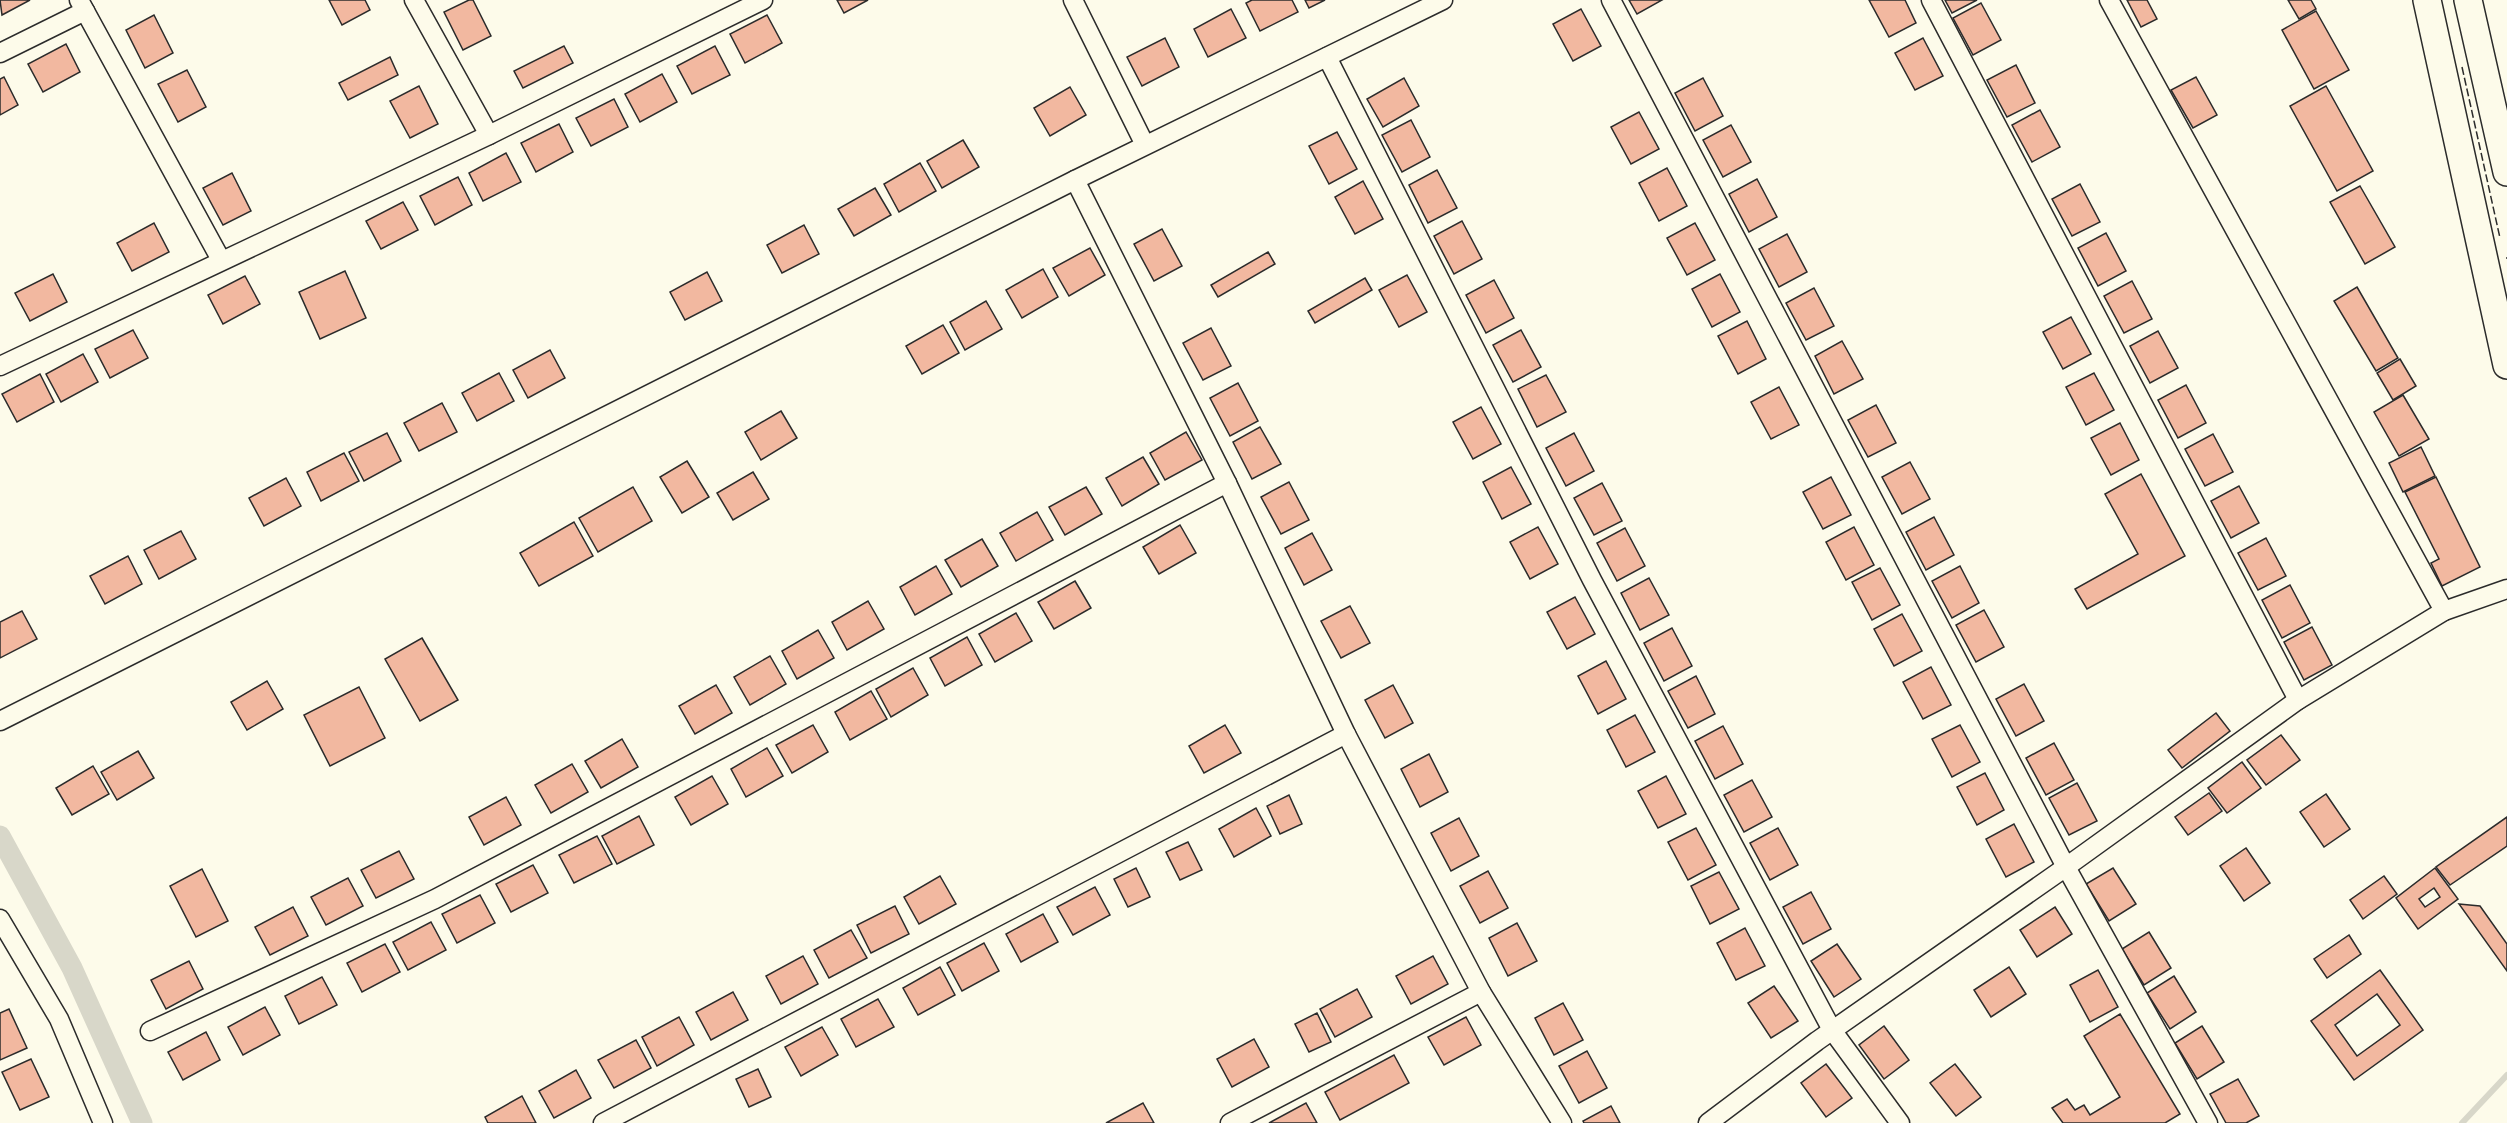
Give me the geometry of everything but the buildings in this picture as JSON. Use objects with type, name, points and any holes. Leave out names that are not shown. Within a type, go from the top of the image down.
[{"type":"main road","points":[[2427,0],[2507,365]]},
{"type":"main road","points":[[2468,0],[2507,172]]},
{"type":"main road","points":[[2439,51],[2478,43]]},
{"type":"street","points":[[414,0],[489,135]]},
{"type":"street","points":[[0,366],[220,260],[489,135],[737,5],[763,0]]},
{"type":"street","points":[[1073,0],[1145,145]]},
{"type":"street","points":[[0,721],[1145,145],[1443,0]]},
{"type":"street","points":[[1611,0],[2066,867],[2208,1123]]},
{"type":"street","points":[[1930,0],[2298,700]]},
{"type":"street","points":[[2109,0],[2444,611]]},
{"type":"street","points":[[0,53],[82,6],[220,260]]},
{"type":"street","points":[[1327,57],[1592,580],[1832,1030],[1900,1123]]},
{"type":"street","points":[[1075,180],[1227,483],[1346,734],[1481,992],[1562,1123]]},
{"type":"street","points":[[150,1031],[435,899],[1227,483]]},
{"type":"street","points":[[1708,1123],[1832,1030],[2066,867],[2298,700],[2444,611],[2507,589]]},
{"type":"street","points":[[603,1123],[1346,734]]},
{"type":"street","points":[[0,919],[59,1019],[103,1123]]},
{"type":"street","points":[[1230,1123],[1481,992]]},
{"type":"waterway","points":[[0,836],[72,968],[142,1123]]},
{"type":"waterway","points":[[2462,1123],[2507,1075]]},
{"type":"fence","points":[[2462,67],[2500,238]]}]
